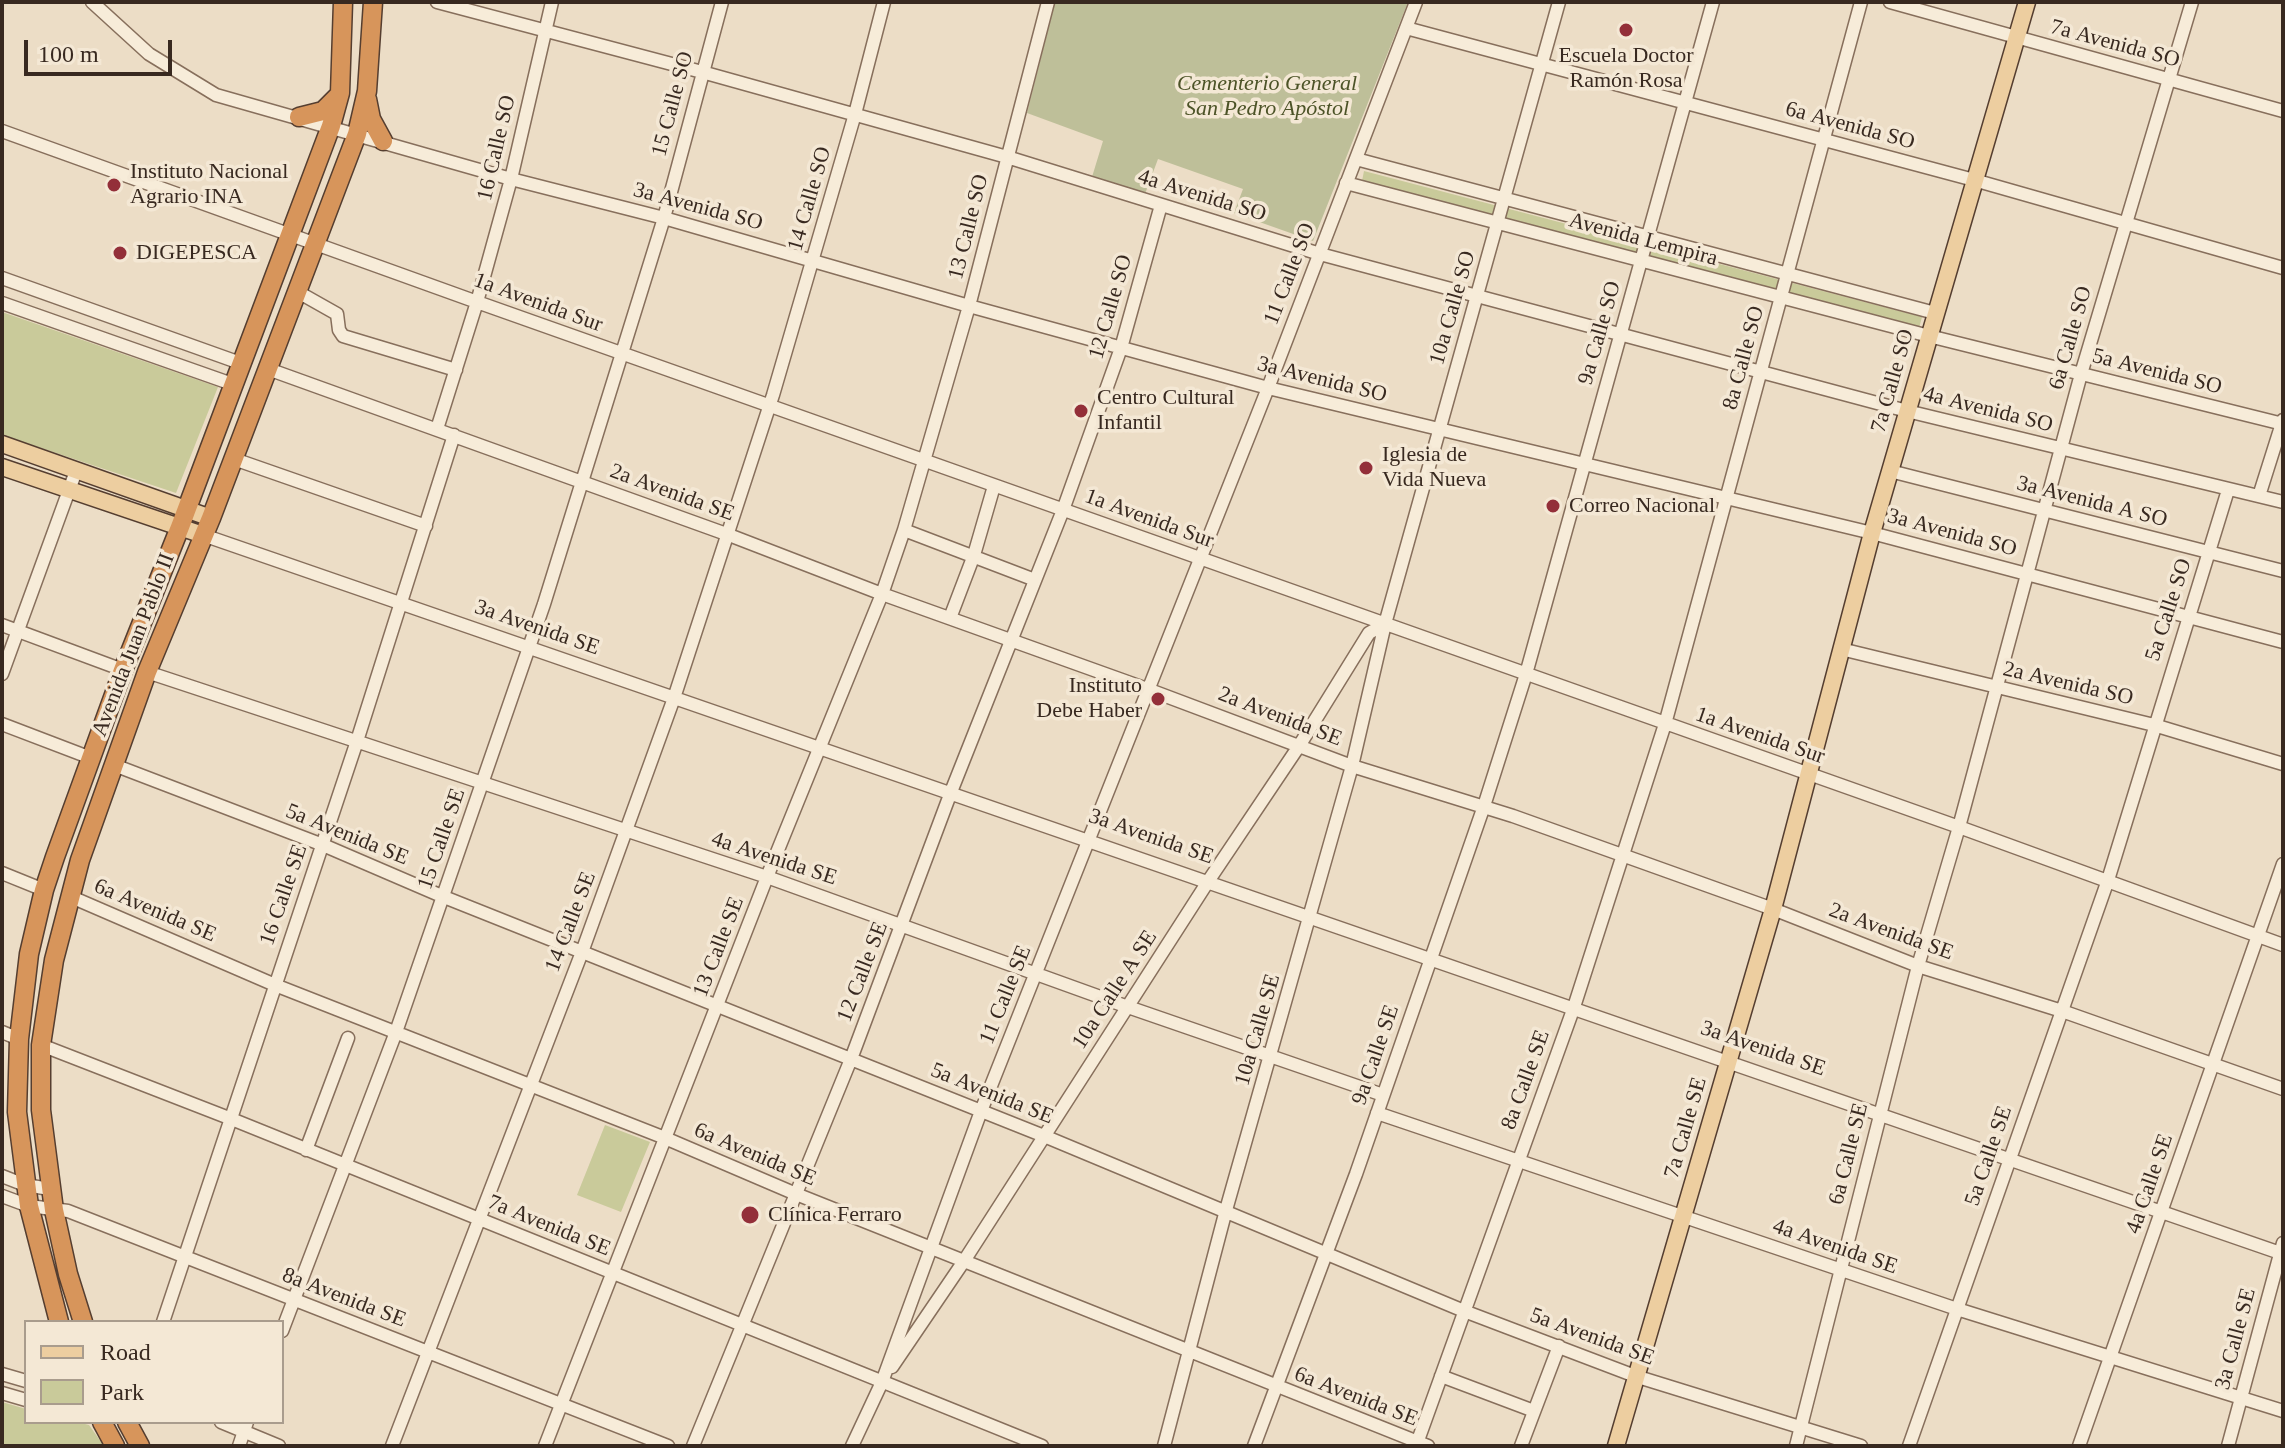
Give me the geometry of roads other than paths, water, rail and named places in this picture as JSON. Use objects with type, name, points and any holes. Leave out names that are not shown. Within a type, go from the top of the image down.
[{"type":"highway","name":"Avenida Juan Pablo II","points":[[58,1320],[25,1185],[10,1035],[44,890],[123,670],[235,385],[331,126],[340,93],[343,2]]},
{"type":"highway","name":"Avenida Juan Pablo II","points":[[82,1320],[68,1274],[54,1210],[41,1110],[41,1045],[54,960],[69,896],[147,672],[234,459],[357,134],[372,50],[373,2]]},
{"type":"highway","points":[[367,91],[371,119],[383,141]]},
{"type":"highway","points":[[299,117],[323,111],[340,93]]},
{"type":"highway","points":[[103,1424],[115,1446]]},
{"type":"highway","points":[[128,1424],[140,1446]]},
{"type":"main road","name":"7a Calle SO","points":[[1809,775],[1872,533],[2027,2]]},
{"type":"main road","name":"3a Avenida SE","points":[[2,444],[76,471],[207,526]]},
{"type":"main road","name":"3a Avenida SE","points":[[2,467],[68,491],[184,518]]},
{"type":"main road","name":"7a Calle SE","points":[[1616,1446],[1773,909],[1809,775]]},
{"type":"street","name":"3a Avenida SO","points":[[92,2],[149,54],[216,95],[1268,388],[1872,533],[2283,642]]},
{"type":"street","name":"4a Avenida SO","points":[[437,2],[1007,157],[1320,254],[1907,411],[2283,502]]},
{"type":"street","name":"16 Calle SO","points":[[477,302],[511,179],[552,2]]},
{"type":"street","name":"15 Calle SO","points":[[623,354],[664,218],[722,2]]},
{"type":"street","name":"14 Calle SO","points":[[769,406],[855,114],[884,2]]},
{"type":"street","name":"13 Calle SO","points":[[923,460],[969,306],[1048,2]]},
{"type":"street","name":"11 Calle SO","points":[[1199,558],[1268,388],[1416,2]]},
{"type":"street","name":"10a Calle SO","points":[[1385,624],[1559,2]]},
{"type":"street","name":"9a Calle SO","points":[[1526,674],[1713,2]]},
{"type":"street","name":"8a Calle SO","points":[[1665,724],[1861,2]]},
{"type":"street","name":"7a Avenida SO","points":[[1890,2],[2283,111]]},
{"type":"street","name":"6a Calle SO","points":[[1959,827],[2060,448],[2192,2]]},
{"type":"street","name":"6a Avenida SO","points":[[1406,28],[1974,180],[2283,268]]},
{"type":"street","name":"1a Avenida Sur","points":[[2,131],[2108,880],[2283,945]]},
{"type":"street","name":"Avenida Lempira","points":[[1356,159],[1935,313]]},
{"type":"street","name":"Avenida Lempira","points":[[1346,183],[1929,336]]},
{"type":"street","name":"12 Calle SO","points":[[1063,510],[1121,348],[1161,205]]},
{"type":"street","points":[[2,278],[243,364]]},
{"type":"street","points":[[298,292],[337,314],[343,336],[418,356],[456,370]]},
{"type":"street","points":[[437,429],[477,302]]},
{"type":"street","points":[[2,303],[235,385]]},
{"type":"street","points":[[108,340],[118,319]]},
{"type":"street","name":"5a Avenida SO","points":[[1929,336],[2283,422]]},
{"type":"street","points":[[181,366],[189,345]]},
{"type":"street","name":"15 Calle SE","points":[[284,1326],[444,897],[623,354]]},
{"type":"street","name":"2a Avenida SE","points":[[268,369],[729,535],[1352,766],[1484,806],[1773,909],[1918,966],[2062,1011],[2283,1089]]},
{"type":"street","name":"14 Calle SE","points":[[392,1446],[626,832],[729,535],[769,406]]},
{"type":"street","points":[[2259,496],[2283,422]]},
{"type":"street","name":"16 Calle SE","points":[[164,1320],[323,845],[454,435]]},
{"type":"street","points":[[234,459],[426,526]]},
{"type":"street","name":"13 Calle SE","points":[[545,1446],[767,877],[882,594],[923,460]]},
{"type":"street","points":[[2,674],[76,471]]},
{"type":"street","name":"3a Avenida A SO","points":[[1890,471],[2283,571]]},
{"type":"street","points":[[950,618],[974,555],[994,486]]},
{"type":"street","name":"5a Calle SO","points":[[2108,880],[2228,490]]},
{"type":"street","name":"12 Calle SE","points":[[693,1446],[851,1059],[951,792],[1063,510]]},
{"type":"street","name":"3a Avenida SE","points":[[207,526],[400,605],[2282,1250]]},
{"type":"street","points":[[904,530],[1035,580]]},
{"type":"street","name":"11 Calle SE","points":[[852,1446],[882,1382],[981,1111],[1199,558]]},
{"type":"street","name":"10a Calle A SE","points":[[882,1382],[1299,746],[1369,633],[1385,624]]},
{"type":"street","name":"10a Calle SE","points":[[1164,1446],[1226,1210],[1352,766],[1385,624]]},
{"type":"street","points":[[2,625],[123,670]]},
{"type":"street","name":"2a Avenida SO","points":[[1841,649],[2154,725],[2283,764]]},
{"type":"street","name":"4a Avenida SE","points":[[147,672],[767,877],[1271,1058],[1383,1095]]},
{"type":"street","name":"9a Calle SE","points":[[1254,1446],[1377,1113],[1484,806],[1526,674]]},
{"type":"street","points":[[2,724],[91,758]]},
{"type":"street","name":"8a Calle SE","points":[[1420,1445],[1441,1376],[1574,1007],[1665,724]]},
{"type":"street","name":"5a Avenida SE","points":[[114,765],[323,845],[444,897],[1044,1136],[1464,1311],[1635,1376],[1861,1446]]},
{"type":"street","name":"6a Calle SE","points":[[1796,1446],[1918,966],[1959,827]]},
{"type":"street","name":"4a Calle SE","points":[[2079,1446],[2283,864]]},
{"type":"street","points":[[2,873],[44,890]]},
{"type":"street","name":"5a Calle SE","points":[[1909,1446],[2108,880]]},
{"type":"street","name":"6a Avenida SE","points":[[69,896],[275,985],[665,1138],[796,1194],[1420,1445]]},
{"type":"street","points":[[306,1150],[348,1038]]},
{"type":"street","name":"7a Avenida SE","points":[[41,1045],[1042,1446]]},
{"type":"street","name":"4a Avenida SE","points":[[1377,1113],[1957,1309],[2283,1411]]},
{"type":"street","points":[[2,1176],[25,1185],[50,1189]]},
{"type":"street","name":"8a Avenida SE","points":[[2,1196],[29,1206],[68,1211],[668,1446]]},
{"type":"street","name":"3a Calle SE","points":[[2228,1446],[2282,1250]]},
{"type":"street","points":[[1521,1446],[1559,1346]]},
{"type":"street","points":[[2,1374],[24,1380]]},
{"type":"street","points":[[1441,1376],[1534,1411]]},
{"type":"street","points":[[2,1393],[24,1399]]},
{"type":"street","points":[[239,1446],[246,1426],[279,1446]]},
{"type":"place","name":"Escuela Doctor Ramón Rosa","points":[[1626,30]]},
{"type":"place","name":"Instituto Nacional Agrario INA","points":[[114,185]]},
{"type":"place","name":"DIGEPESCA","points":[[120,253]]},
{"type":"place","name":"Centro Cultural Infantil","points":[[1081,411]]},
{"type":"place","name":"Iglesia de Vida Nueva","points":[[1366,468]]},
{"type":"place","name":"Correo Nacional","points":[[1553,506]]},
{"type":"place","name":"Instituto Debe Haber","points":[[1158,699]]},
{"type":"place","name":"Clínica Ferraro","points":[[750,1215]]},
{"type":"park label","name":"Cementerio General San Pedro Apóstol","points":[[1267,96]]}]
